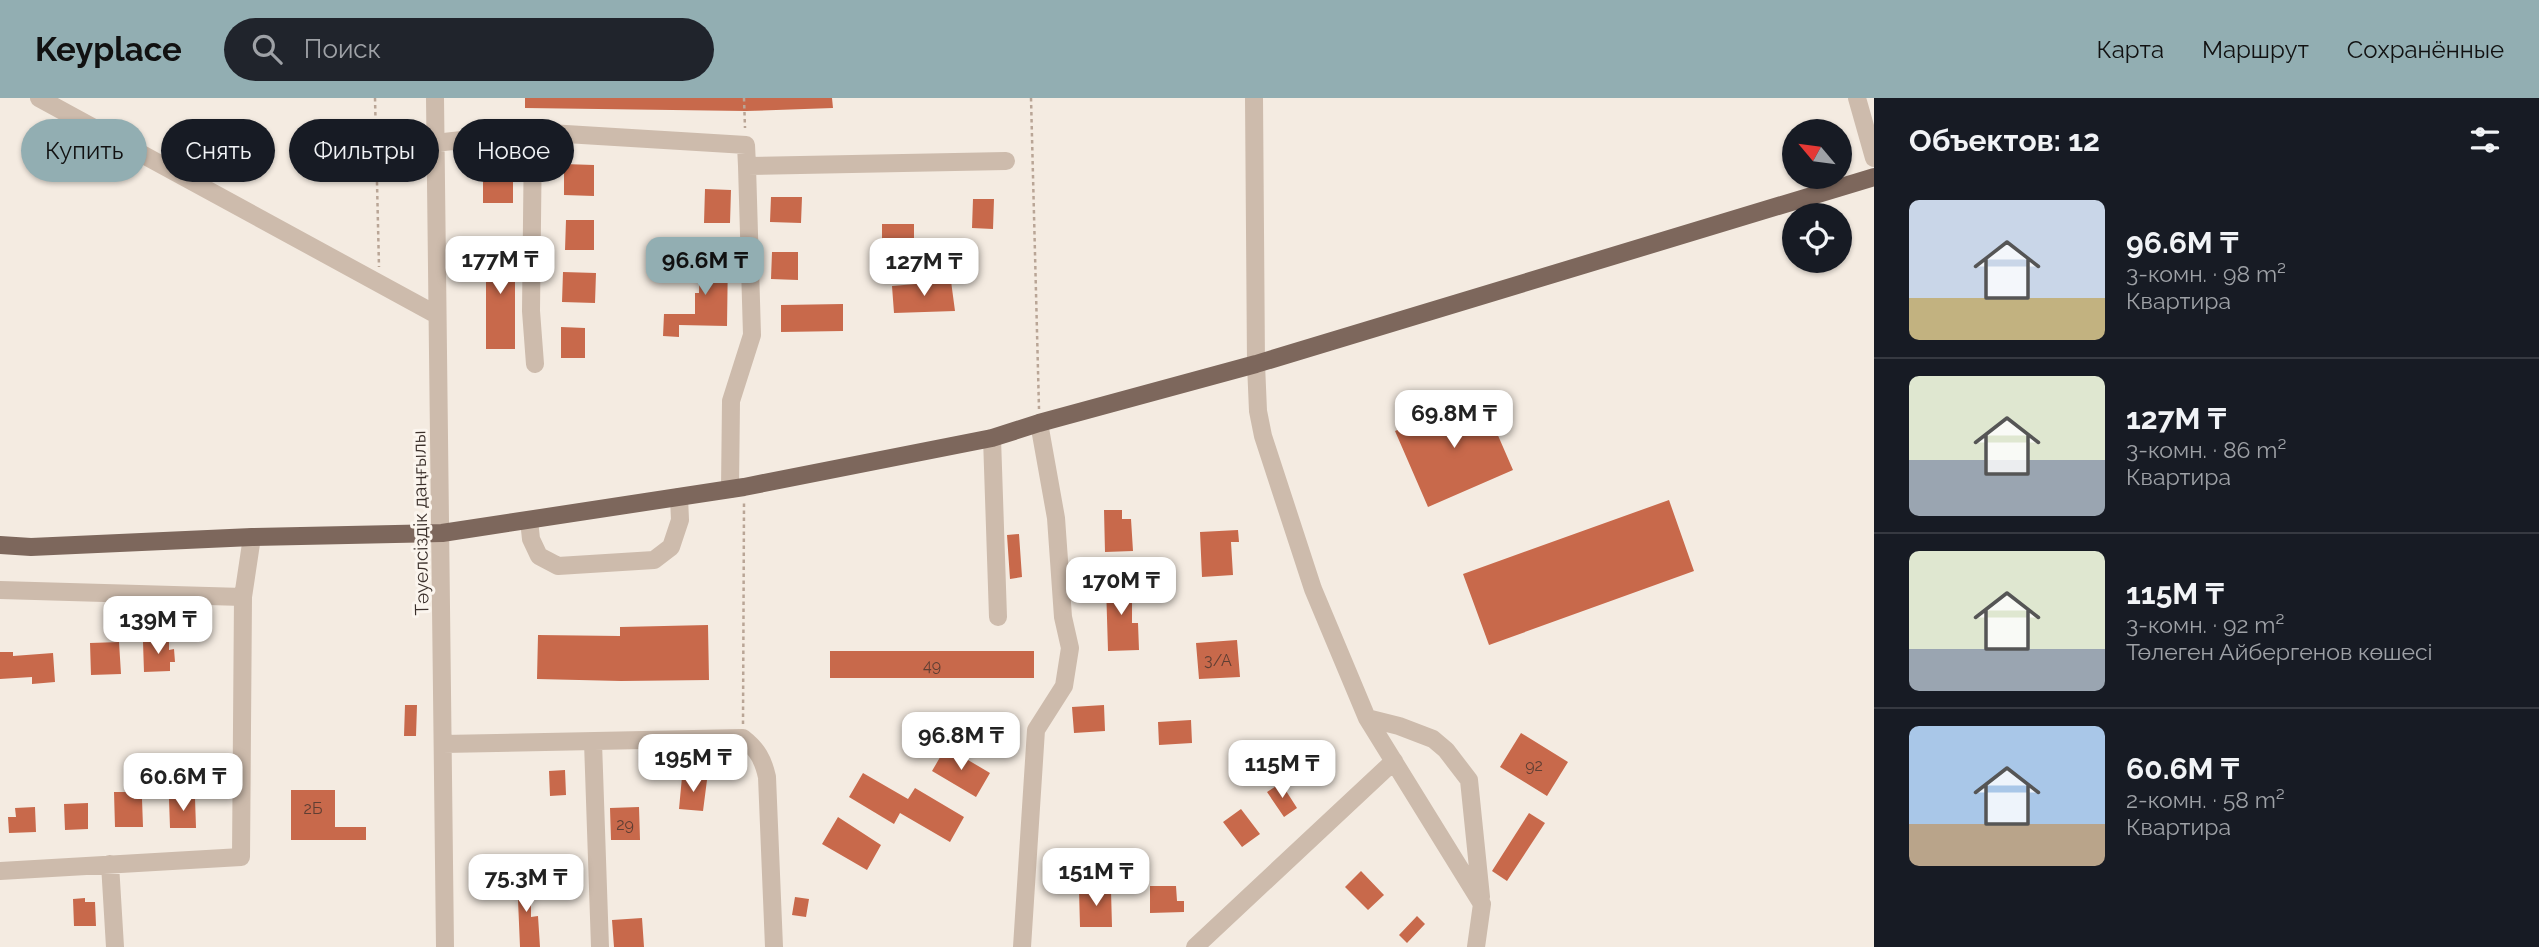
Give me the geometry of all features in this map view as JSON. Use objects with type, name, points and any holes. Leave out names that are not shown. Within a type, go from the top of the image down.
[{"type":"main road","points":[[0,545],[31,547],[252,537],[442,533],[737,488],[992,438],[1039,422],[1256,364],[1874,177]]},
{"type":"street","points":[[39,98],[437,315]]},
{"type":"street","name":"Тәуелсіздік даңғылы","points":[[435,98],[435,119]]},
{"type":"street","points":[[1254,98],[1258,411],[1270,462],[1313,589],[1367,718],[1482,904]]},
{"type":"street","points":[[1857,98],[1874,158]]},
{"type":"street","points":[[574,135],[746,145],[752,335],[731,401],[737,488]]},
{"type":"street","points":[[747,166],[1006,160]]},
{"type":"street","name":"Тәуелсіздік даңғылы","points":[[435,182],[442,533],[445,947]]},
{"type":"street","points":[[532,182],[531,311],[535,364]]},
{"type":"street","points":[[1021,947],[1036,730],[1064,686],[1070,648],[1063,617],[1056,519],[1039,422]]},
{"type":"street","points":[[992,438],[998,617]]},
{"type":"street","points":[[529,520],[531,539],[539,556],[558,566],[654,560],[671,547],[680,520],[680,497]]},
{"type":"street","points":[[0,870],[241,857],[243,597],[252,537]]},
{"type":"street","points":[[0,590],[243,597]]},
{"type":"street","points":[[1367,718],[1433,739],[1446,750],[1469,780],[1482,904],[1476,947]]},
{"type":"street","points":[[443,744],[743,738],[763,759],[767,777],[774,947]]},
{"type":"street","points":[[593,742],[600,947]]},
{"type":"street","points":[[1195,947],[1394,761]]},
{"type":"street","points":[[110,864],[115,947]]},
{"type":"path","points":[[375,98],[380,284]]},
{"type":"path","points":[[744,98],[746,145]]},
{"type":"path","points":[[1031,98],[1039,422]]},
{"type":"path","points":[[737,488],[743,738]]},
{"type":"building","points":[[525,98],[832,98],[833,108],[746,111],[525,108]]},
{"type":"building","points":[[574,164],[594,165],[594,196],[564,195],[564,182],[574,182]]},
{"type":"building","points":[[483,182],[513,182],[513,203],[483,203]]},
{"type":"building","points":[[705,189],[731,190],[730,223],[704,223]]},
{"type":"building","points":[[771,197],[802,197],[801,223],[770,222]]},
{"type":"building","points":[[973,199],[994,199],[993,229],[972,228]]},
{"type":"building","points":[[566,220],[594,220],[594,250],[565,250]]},
{"type":"building","points":[[882,224],[914,224],[914,250],[882,249]]},
{"type":"building","points":[[486,244],[515,244],[515,349],[486,349]]},
{"type":"building","points":[[772,252],[798,252],[798,280],[771,279]]},
{"type":"building","points":[[700,253],[728,254],[727,326],[679,325],[679,337],[663,336],[664,314],[695,314],[695,293],[699,293]]},
{"type":"building","points":[[563,272],[596,273],[595,303],[562,302]]},
{"type":"building","points":[[951,281],[955,311],[894,313],[892,286]]},
{"type":"building","points":[[843,304],[843,331],[781,332],[781,305]]},
{"type":"building","points":[[561,327],[585,328],[585,358],[561,358]]},
{"type":"building","points":[[1480,394],[1513,470],[1428,507],[1395,431]]},
{"type":"building","points":[[1669,500],[1694,571],[1489,645],[1463,574]]},
{"type":"building","points":[[1104,510],[1122,510],[1122,519],[1131,519],[1133,551],[1105,552]]},
{"type":"building","points":[[1238,530],[1239,542],[1231,542],[1233,575],[1202,577],[1200,532]]},
{"type":"building","points":[[1019,534],[1022,577],[1010,579],[1007,535]]},
{"type":"building","points":[[1114,577],[1125,577],[1125,585],[1132,585],[1132,623],[1138,623],[1139,650],[1108,651],[1106,585],[1114,585]]},
{"type":"building","points":[[708,625],[709,680],[537,679],[538,635],[620,636],[620,627]]},
{"type":"building","points":[[169,640],[169,650],[174,649],[175,662],[170,662],[170,671],[144,672],[143,642]]},
{"type":"building","points":[[1237,640],[1240,677],[1199,679],[1196,643]]},
{"type":"building","points":[[119,642],[121,674],[91,675],[90,643]]},
{"type":"building","points":[[830,651],[1034,651],[1034,678],[830,678]]},
{"type":"building","points":[[0,652],[13,652],[13,656],[53,653],[55,682],[32,684],[32,677],[0,679]]},
{"type":"building","points":[[405,705],[417,705],[416,736],[404,736]]},
{"type":"building","points":[[1104,705],[1105,731],[1074,733],[1072,707]]},
{"type":"building","points":[[1191,720],[1192,743],[1159,745],[1158,722]]},
{"type":"building","points":[[1521,733],[1568,762],[1547,796],[1500,767]]},
{"type":"building","points":[[946,747],[990,773],[976,797],[932,771]]},
{"type":"building","points":[[565,770],[566,795],[550,796],[549,771]]},
{"type":"building","points":[[863,773],[908,799],[915,788],[964,817],[950,842],[900,813],[894,824],[849,797]]},
{"type":"building","points":[[682,777],[707,780],[703,811],[679,809]]},
{"type":"building","points":[[1281,783],[1297,808],[1284,817],[1267,792]]},
{"type":"building","points":[[291,790],[335,790],[335,827],[366,827],[366,840],[291,840]]},
{"type":"building","points":[[114,792],[134,792],[134,799],[142,799],[143,827],[115,827]]},
{"type":"building","points":[[195,798],[196,828],[170,828],[169,799]]},
{"type":"building","points":[[88,803],[88,829],[65,830],[64,804]]},
{"type":"building","points":[[35,807],[36,832],[9,833],[8,817],[16,817],[15,808]]},
{"type":"building","points":[[639,807],[640,840],[611,840],[610,808]]},
{"type":"building","points":[[1241,809],[1260,834],[1242,847],[1223,822]]},
{"type":"building","points":[[1529,813],[1545,823],[1507,881],[1492,871]]},
{"type":"building","points":[[838,817],[881,845],[867,870],[822,844]]},
{"type":"building","points":[[1361,871],[1384,895],[1368,910],[1345,887]]},
{"type":"building","points":[[514,877],[531,877],[531,917],[538,916],[540,947],[520,947]]},
{"type":"building","points":[[1150,886],[1176,886],[1177,901],[1184,901],[1184,912],[1150,913]]},
{"type":"building","points":[[1079,890],[1111,890],[1112,927],[1080,927]]},
{"type":"building","points":[[795,897],[809,899],[806,917],[792,915]]},
{"type":"building","points":[[85,898],[85,902],[95,902],[96,926],[74,926],[73,899]]},
{"type":"building","points":[[1417,916],[1425,924],[1407,943],[1399,935]]},
{"type":"building","points":[[642,918],[644,947],[614,947],[612,920]]}]
